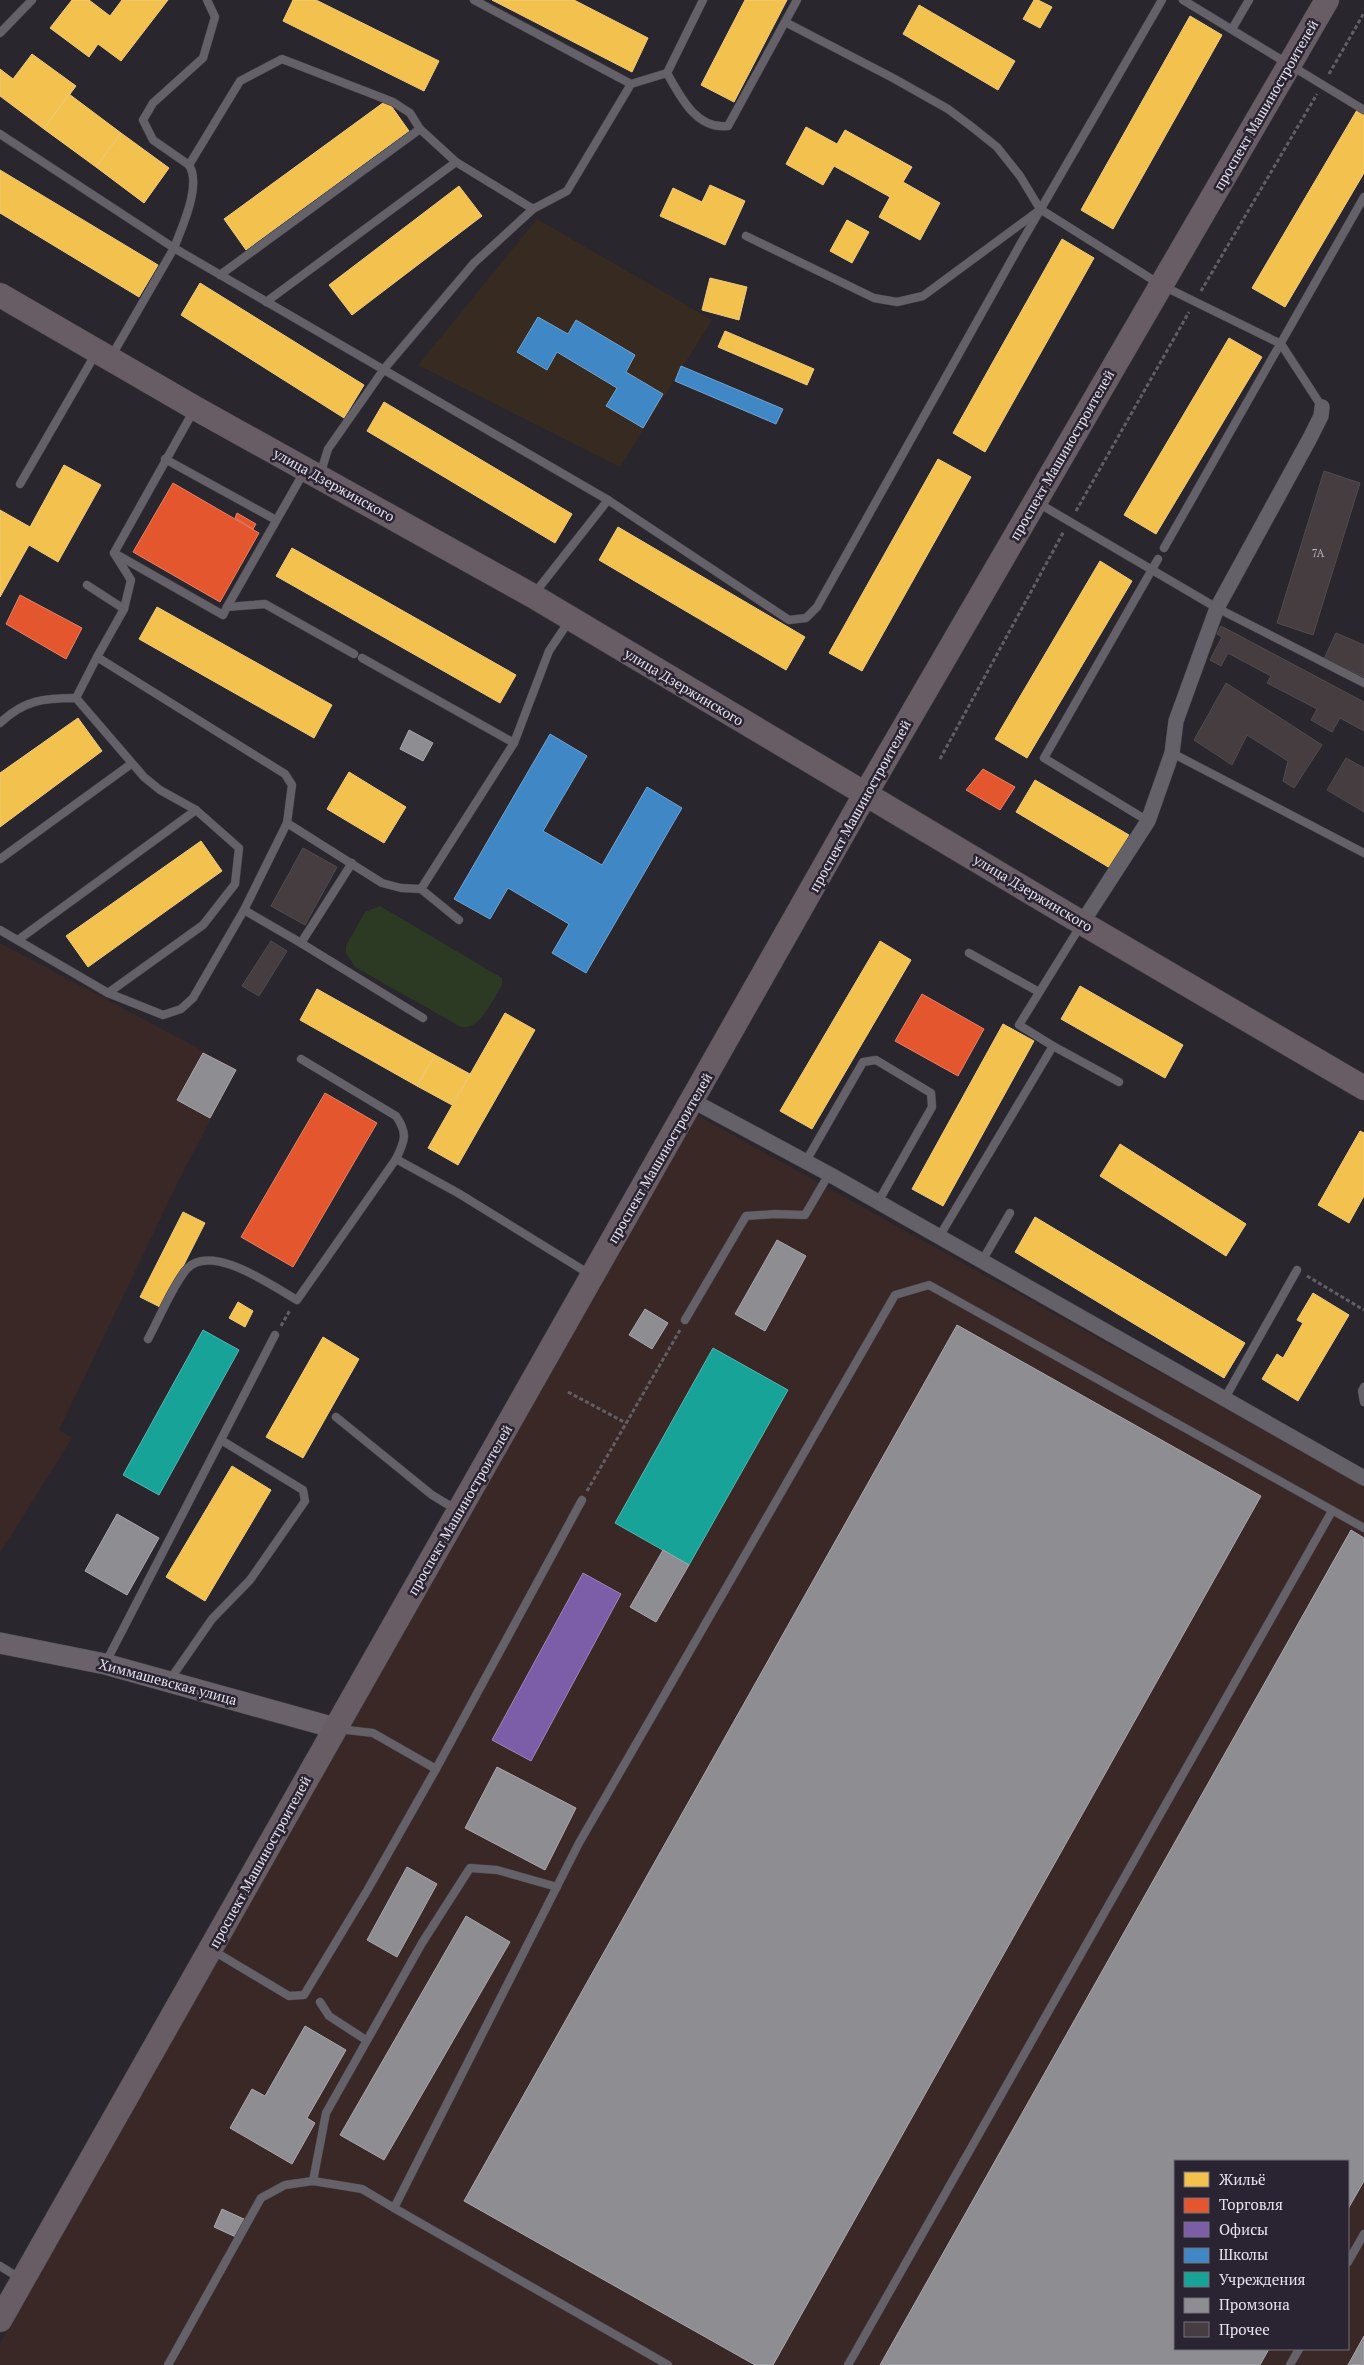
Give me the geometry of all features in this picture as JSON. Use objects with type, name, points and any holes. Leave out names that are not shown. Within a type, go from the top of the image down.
[{"type":"main road","name":"проспект Машиностроителей","points":[[0,2320],[866,794],[1327,0]]},
{"type":"main road","name":"улица Дзержинского","points":[[0,295],[195,408],[533,596],[1082,923],[1364,1088]]},
{"type":"street","points":[[1082,923],[1148,821],[1172,753],[1176,721],[1217,608],[1310,438],[1321,416],[1322,407]]},
{"type":"street","points":[[693,1101],[806,1161],[1364,1478]]},
{"type":"street","name":"Химмашевская улица","points":[[0,1643],[105,1664],[335,1728]]},
{"type":"lane","points":[[0,33],[32,0]]},
{"type":"lane","points":[[20,484],[174,248],[190,202],[194,172],[189,165],[153,140],[143,120],[153,103],[203,58],[214,17],[207,0]]},
{"type":"lane","points":[[474,0],[631,84]]},
{"type":"lane","points":[[114,553],[223,615],[276,520],[313,473],[384,369],[474,263],[533,209],[567,191],[631,84],[667,74],[703,0]]},
{"type":"lane","points":[[667,74],[686,106],[707,124],[717,128],[728,126],[797,0]]},
{"type":"lane","points":[[0,134],[174,248],[608,500],[789,620],[806,618],[817,607],[1040,209],[1162,0]]},
{"type":"lane","points":[[1183,0],[1364,110]]},
{"type":"lane","points":[[1232,29],[1249,0]]},
{"type":"lane","points":[[784,22],[893,78],[948,109],[997,147],[1020,176],[1040,209],[1161,285],[1281,344],[1322,407]]},
{"type":"lane","points":[[189,165],[240,81],[282,59],[393,102],[410,113],[420,129],[456,162],[533,209]]},
{"type":"lane","points":[[220,275],[420,129]]},
{"type":"lane","points":[[266,302],[456,162]]},
{"type":"lane","points":[[1164,548],[1364,197]]},
{"type":"lane","points":[[746,236],[874,298],[897,302],[923,296],[1040,209]]},
{"type":"lane","points":[[114,553],[195,408]]},
{"type":"lane","points":[[165,460],[276,520]]},
{"type":"lane","points":[[533,596],[608,500]]},
{"type":"lane","points":[[1035,502],[1217,608],[1364,683]]},
{"type":"lane","points":[[76,698],[124,609],[131,580],[114,553]]},
{"type":"lane","points":[[1148,821],[1044,758],[1158,559]]},
{"type":"lane","points":[[87,586],[124,609]]},
{"type":"lane","points":[[227,607],[265,604],[514,743]]},
{"type":"lane","points":[[421,889],[514,743],[549,651],[570,619]]},
{"type":"lane","points":[[0,930],[108,993],[163,1015],[181,1009],[193,998],[244,910],[287,823],[292,785],[285,774],[97,657]]},
{"type":"lane","points":[[0,723],[12,711],[44,698],[76,698]]},
{"type":"lane","points":[[76,698],[131,764],[160,790],[196,810],[239,848],[235,884],[203,925],[108,993]]},
{"type":"lane","points":[[1172,753],[1364,853]]},
{"type":"lane","points":[[0,858],[131,764]]},
{"type":"lane","points":[[18,940],[196,810]]},
{"type":"lane","points":[[287,823],[382,883],[401,888],[421,889],[459,920]]},
{"type":"lane","points":[[301,944],[352,863]]},
{"type":"lane","points":[[244,910],[423,1018]]},
{"type":"lane","points":[[1082,923],[1019,1025],[1119,1082]]},
{"type":"lane","points":[[969,953],[1039,992]]},
{"type":"lane","points":[[939,1237],[1053,1046]]},
{"type":"lane","points":[[148,1339],[186,1269],[204,1260],[222,1260],[296,1300],[396,1158],[404,1142],[403,1126],[396,1116],[301,1059]]},
{"type":"lane","points":[[806,1161],[863,1062],[876,1060],[931,1093],[932,1107],[878,1202]]},
{"type":"lane","points":[[396,1158],[458,1193],[592,1276]]},
{"type":"lane","points":[[685,1320],[746,1216],[775,1214],[805,1215],[829,1174]]},
{"type":"lane","points":[[982,1261],[1010,1214]]},
{"type":"lane","points":[[1225,1398],[1297,1270]]},
{"type":"lane","points":[[394,2208],[579,1842],[896,1295],[929,1285],[1364,1528]]},
{"type":"lane","points":[[105,1664],[276,1335]]},
{"type":"lane","points":[[1364,1387],[1362,1391],[1364,1402]]},
{"type":"lane","points":[[336,1417],[432,1495],[459,1511]]},
{"type":"lane","points":[[168,1682],[212,1620],[250,1580],[305,1501],[303,1490],[221,1440]]},
{"type":"lane","points":[[210,1949],[289,1996],[304,1995],[368,1889],[436,1769],[582,1500]]},
{"type":"lane","points":[[848,2365],[1332,1511]]},
{"type":"lane","points":[[335,1728],[373,1733],[436,1769]]},
{"type":"lane","points":[[313,2180],[326,2113],[422,1943],[470,1868],[504,1872],[557,1887]]},
{"type":"lane","points":[[320,2002],[328,2016],[366,2040]]},
{"type":"lane","points":[[168,2365],[261,2198],[286,2185],[313,2180],[362,2188],[668,2365]]},
{"type":"lane","points":[[1349,2260],[1364,2234]]},
{"type":"lane","points":[[0,2266],[23,2280]]},
{"type":"lane","points":[[1290,2365],[1298,2350]]},
{"type":"path","points":[[940,759],[1070,522],[1195,301],[1364,13]]},
{"type":"path","points":[[1297,1270],[1364,1310]]},
{"type":"path","points":[[276,1335],[296,1300]]},
{"type":"path","points":[[582,1500],[685,1320]]},
{"type":"path","points":[[568,1392],[626,1423]]},
{"type":"shaded area","points":[[537,219],[712,320],[620,467],[418,365]]},
{"type":"shaded area","points":[[0,943],[237,1069],[178,1182],[59,1430],[72,1438],[0,1553]]},
{"type":"shaded area","points":[[695,1114],[1364,1486],[1364,2365],[0,2365],[0,2343],[498,1454]]},
{"type":"green space","points":[[380,906],[502,978],[502,985],[480,1019],[468,1027],[461,1027],[355,967],[346,953],[346,946],[365,912]]},
{"type":"building: Жильё","points":[[72,0],[89,0],[110,16],[122,0],[168,0],[121,61],[98,44],[89,57],[50,28]]},
{"type":"building: Жильё","points":[[293,0],[316,0],[439,61],[424,91],[283,21]]},
{"type":"building: Жильё","points":[[492,0],[574,0],[648,38],[632,72]]},
{"type":"building: Жильё","points":[[745,0],[787,0],[734,102],[701,85]]},
{"type":"building: Жильё","points":[[1034,0],[1052,7],[1040,28],[1023,19]]},
{"type":"building: Жильё","points":[[919,5],[1015,61],[998,90],[903,34]]},
{"type":"building: Жильё","points":[[1190,16],[1222,35],[1113,229],[1081,210]]},
{"type":"building: Жильё","points":[[32,54],[76,86],[44,129],[0,96],[0,69],[13,79]]},
{"type":"building: Жильё","points":[[69,94],[121,133],[96,167],[44,129]]},
{"type":"building: Жильё","points":[[387,100],[409,131],[246,250],[224,219]]},
{"type":"building: Жильё","points":[[1357,110],[1364,114],[1364,173],[1285,307],[1252,288]]},
{"type":"building: Жильё","points":[[806,127],[837,144],[845,130],[912,167],[903,182],[940,203],[920,240],[879,217],[890,197],[834,166],[823,185],[786,164]]},
{"type":"building: Жильё","points":[[121,133],[169,168],[144,203],[96,167]]},
{"type":"building: Жильё","points":[[0,170],[158,265],[139,297],[0,213]]},
{"type":"building: Жильё","points":[[710,185],[745,201],[725,245],[660,216],[673,188],[702,202]]},
{"type":"building: Жильё","points":[[459,186],[482,216],[352,315],[329,285]]},
{"type":"building: Жильё","points":[[847,220],[869,232],[852,263],[830,251]]},
{"type":"building: Жильё","points":[[1062,239],[1094,258],[985,452],[953,433]]},
{"type":"building: Жильё","points":[[710,278],[747,287],[739,320],[702,310]]},
{"type":"building: Жильё","points":[[200,283],[364,385],[344,418],[181,315]]},
{"type":"building: Жильё","points":[[725,331],[814,369],[807,385],[718,347]]},
{"type":"building: Жильё","points":[[1229,338],[1262,357],[1156,534],[1124,515]]},
{"type":"building: Жильё","points":[[384,402],[572,514],[555,543],[367,431]]},
{"type":"building: Жильё","points":[[938,459],[971,477],[862,671],[829,653]]},
{"type":"building: Жильё","points":[[64,465],[101,485],[58,562],[29,545],[0,597],[0,510],[30,527]]},
{"type":"building: Жильё","points":[[618,527],[805,637],[786,670],[599,560]]},
{"type":"building: Жильё","points":[[292,548],[516,675],[500,703],[276,576]]},
{"type":"building: Жильё","points":[[1100,561],[1132,581],[1027,758],[995,739]]},
{"type":"building: Жильё","points":[[157,607],[332,705],[314,738],[139,639]]},
{"type":"building: Жильё","points":[[78,718],[102,751],[0,827],[0,773]]},
{"type":"building: Жильё","points":[[349,772],[406,807],[384,843],[327,809]]},
{"type":"building: Жильё","points":[[1035,780],[1129,835],[1110,868],[1016,812]]},
{"type":"building: Жильё","points":[[201,841],[222,871],[88,967],[66,936]]},
{"type":"building: Жильё","points":[[880,941],[911,960],[812,1129],[780,1111]]},
{"type":"building: Жильё","points":[[1080,986],[1183,1045],[1165,1078],[1061,1019]]},
{"type":"building: Жильё","points":[[317,989],[435,1055],[417,1086],[300,1020]]},
{"type":"building: Жильё","points":[[505,1013],[535,1030],[458,1165],[428,1148]]},
{"type":"building: Жильё","points":[[1003,1024],[1034,1041],[943,1206],[912,1189]]},
{"type":"building: Жильё","points":[[435,1055],[470,1074],[452,1105],[417,1086]]},
{"type":"building: Жильё","points":[[1360,1131],[1364,1133],[1364,1196],[1349,1223],[1318,1205]]},
{"type":"building: Жильё","points":[[1120,1144],[1246,1224],[1226,1256],[1100,1176]]},
{"type":"building: Жильё","points":[[183,1212],[205,1223],[162,1308],[140,1297]]},
{"type":"building: Жильё","points":[[1035,1217],[1245,1343],[1224,1378],[1015,1252]]},
{"type":"building: Жильё","points":[[1313,1293],[1349,1315],[1298,1401],[1262,1379],[1277,1354],[1283,1358],[1303,1323],[1297,1320]]},
{"type":"building: Жильё","points":[[238,1302],[253,1311],[245,1327],[229,1318]]},
{"type":"building: Жильё","points":[[323,1337],[359,1359],[303,1458],[266,1437]]},
{"type":"building: Жильё","points":[[232,1466],[271,1490],[205,1601],[166,1577]]},
{"type":"building: Торговля","points":[[173,483],[259,533],[220,602],[133,552]]},
{"type":"building: Торговля","points":[[237,513],[256,524],[253,529],[235,518]]},
{"type":"building: Торговля","points":[[20,595],[82,628],[66,659],[6,624]]},
{"type":"building: Торговля","points":[[983,769],[1015,787],[1000,810],[966,790]]},
{"type":"building: Торговля","points":[[922,994],[984,1029],[958,1076],[895,1041]]},
{"type":"building: Торговля","points":[[325,1093],[377,1123],[293,1267],[241,1237]]},
{"type":"building: Офисы","points":[[583,1573],[621,1594],[531,1761],[492,1740]]},
{"type":"building: Школы","points":[[538,317],[568,334],[576,320],[635,355],[626,372],[663,394],[643,428],[606,406],[617,388],[557,352],[547,370],[517,352]]},
{"type":"building: Школы","points":[[681,366],[783,409],[776,424],[675,381]]},
{"type":"building: Школы","points":[[550,734],[587,756],[543,831],[602,865],[647,787],[682,808],[586,973],[552,953],[569,924],[508,888],[490,919],[454,899]]},
{"type":"building: Учреждения","points":[[203,1330],[239,1350],[159,1495],[123,1475]]},
{"type":"building: Учреждения","points":[[713,1348],[788,1390],[689,1565],[615,1523]]},
{"type":"building: Промзона","points":[[409,730],[433,743],[423,761],[400,749]]},
{"type":"building: Промзона","points":[[203,1053],[236,1070],[210,1118],[177,1100]]},
{"type":"building: Промзона","points":[[777,1240],[806,1256],[765,1331],[735,1314]]},
{"type":"building: Промзона","points":[[645,1309],[668,1323],[652,1349],[629,1335]]},
{"type":"building: Промзона","points":[[957,1325],[1261,1496],[773,2365],[755,2365],[464,2201]]},
{"type":"building: Промзона","points":[[117,1514],[159,1538],[127,1595],[85,1571]]},
{"type":"building: Промзона","points":[[1351,1530],[1364,1538],[1364,2181],[1349,2207],[1349,2160],[1174,2160],[1174,2350],[1268,2350],[1260,2365],[880,2365]]},
{"type":"building: Промзона","points":[[663,1550],[689,1565],[656,1622],[630,1607]]},
{"type":"building: Промзона","points":[[497,1767],[576,1808],[545,1870],[465,1828]]},
{"type":"building: Промзона","points":[[407,1867],[437,1884],[397,1957],[367,1940]]},
{"type":"building: Промзона","points":[[466,1916],[510,1942],[384,2160],[340,2135]]},
{"type":"building: Промзона","points":[[305,2026],[346,2050],[307,2118],[315,2123],[292,2164],[230,2128],[252,2089],[265,2096]]},
{"type":"building: Промзона","points":[[222,2209],[246,2220],[238,2238],[214,2227]]},
{"type":"building: Промзона","points":[[1364,2336],[1364,2365],[1348,2365]]},
{"type":"building: Прочее","points":[[1324,471],[1360,483],[1313,635],[1277,623]]},
{"type":"building: Прочее","points":[[1221,626],[1364,702],[1364,731],[1340,718],[1332,732],[1311,720],[1317,709],[1267,683],[1271,676],[1228,653],[1221,666],[1210,660],[1222,637],[1217,634]]},
{"type":"building: Прочее","points":[[1336,633],[1364,645],[1364,677],[1324,659]]},
{"type":"building: Прочее","points":[[1226,683],[1322,745],[1294,788],[1283,781],[1288,761],[1247,735],[1232,765],[1194,740]]},
{"type":"building: Прочее","points":[[1346,758],[1364,768],[1364,812],[1327,790]]},
{"type":"building: Прочее","points":[[303,848],[337,867],[305,925],[271,906]]},
{"type":"building: Прочее","points":[[271,941],[287,951],[259,996],[242,986]]}]
